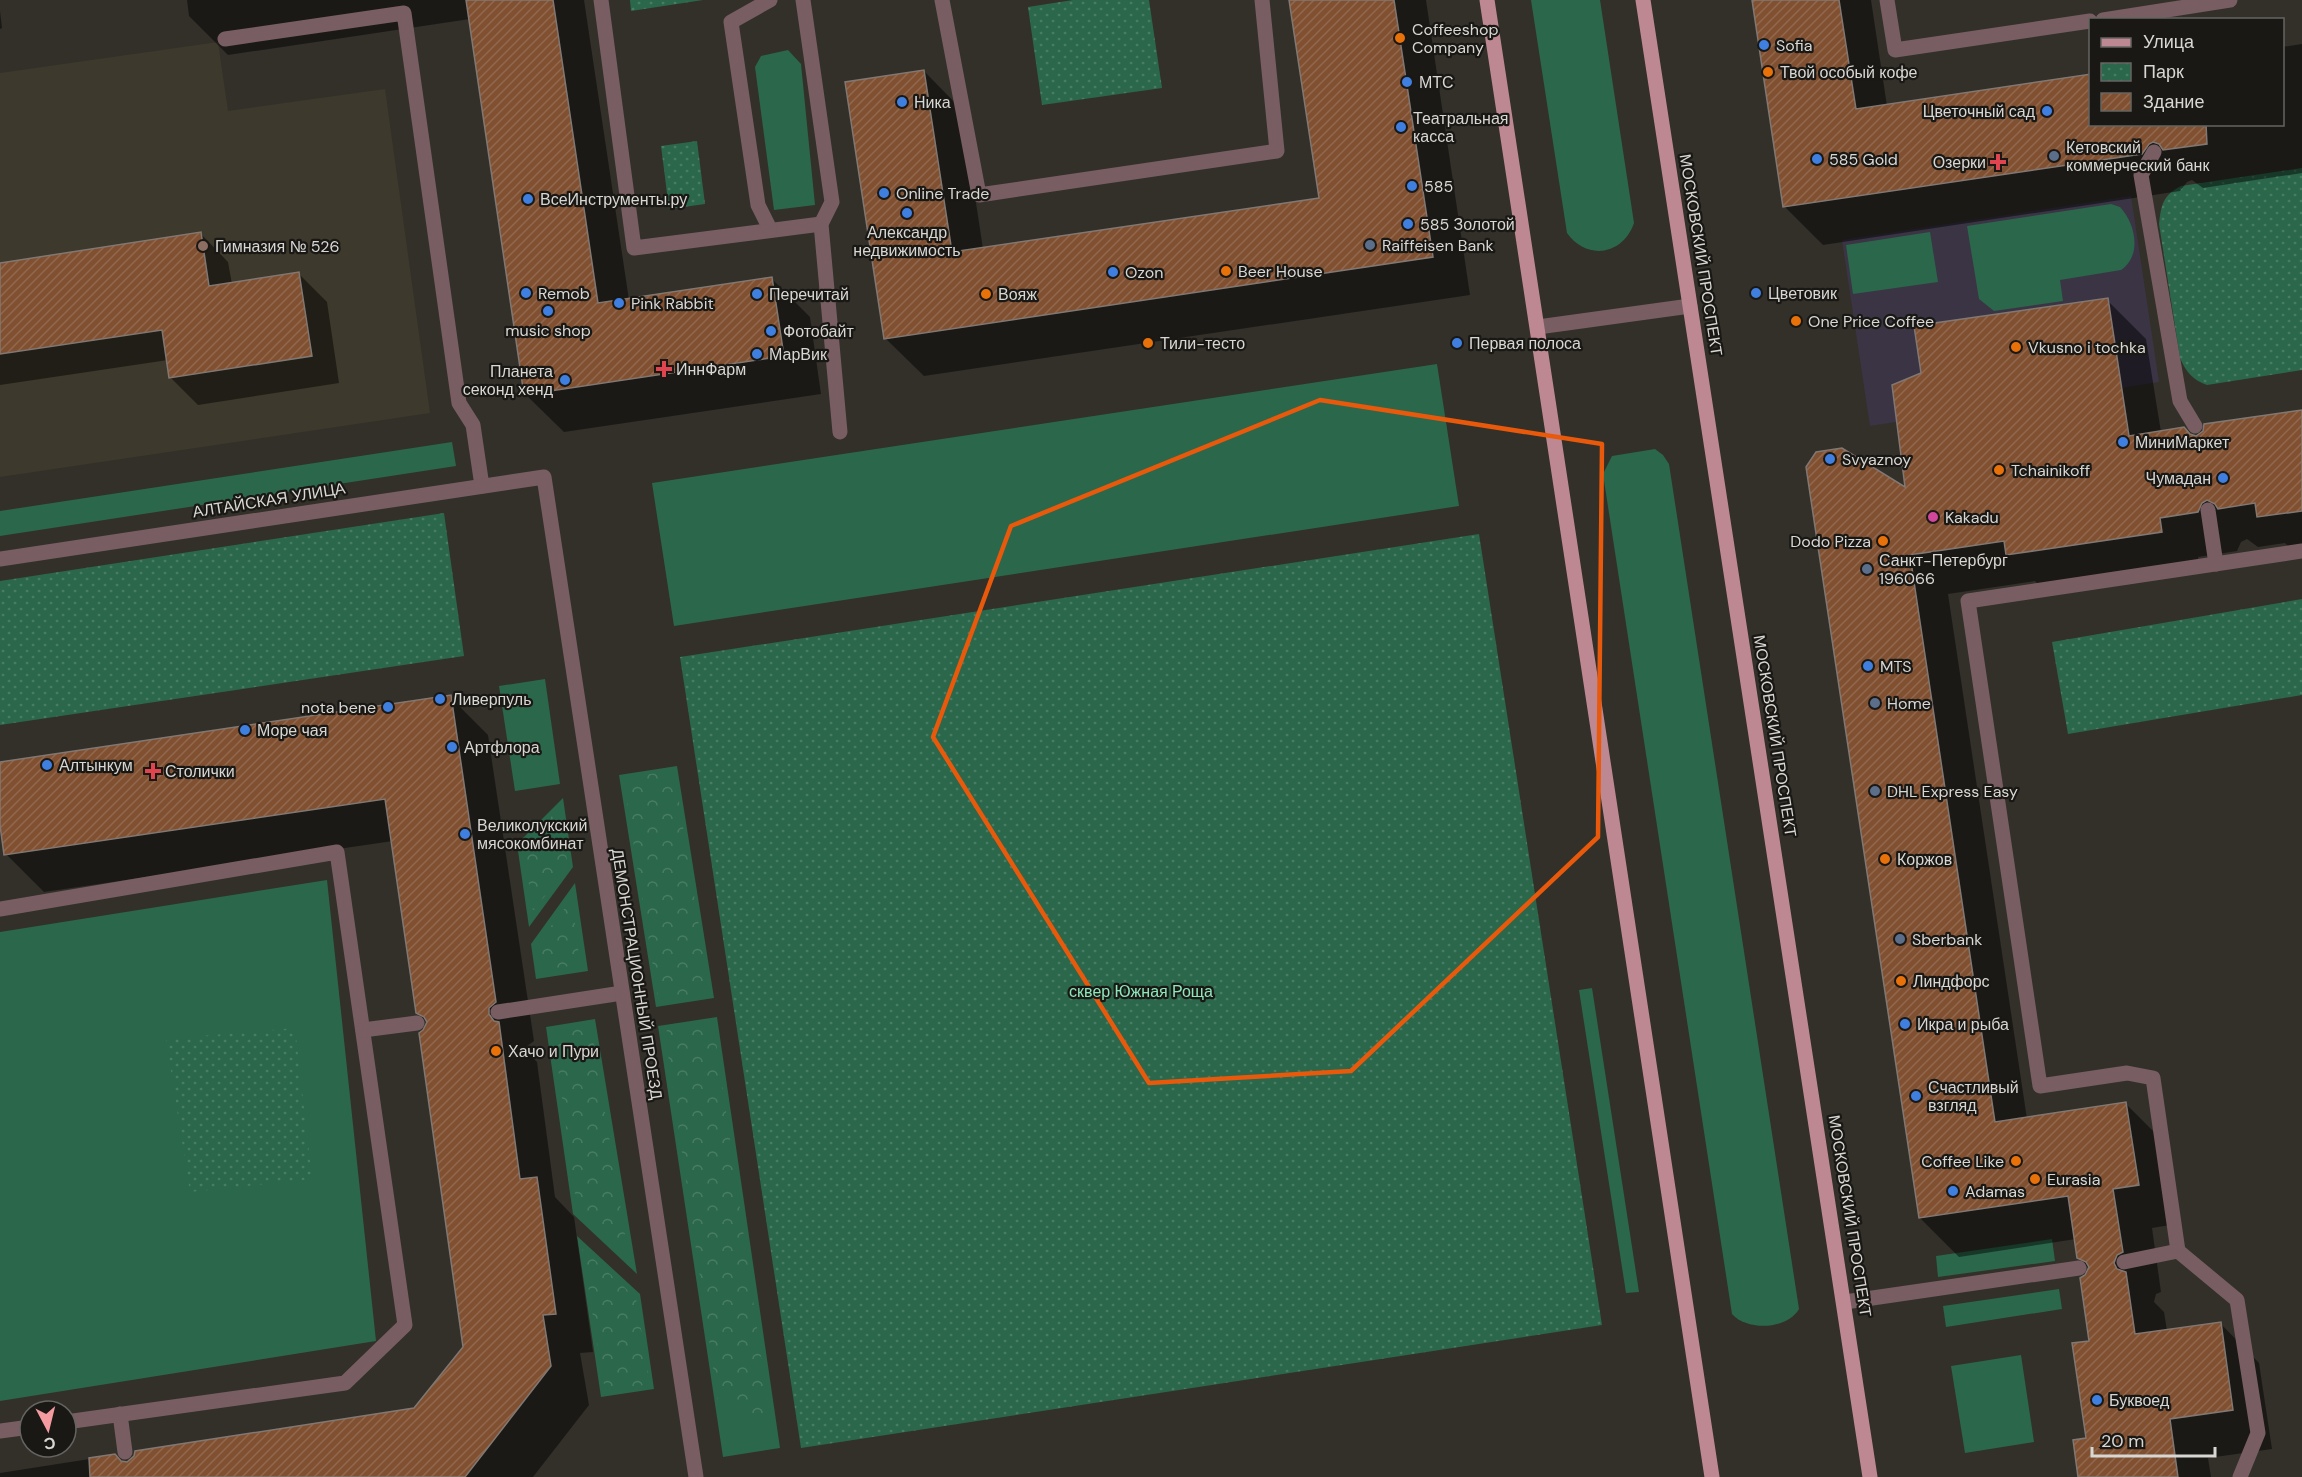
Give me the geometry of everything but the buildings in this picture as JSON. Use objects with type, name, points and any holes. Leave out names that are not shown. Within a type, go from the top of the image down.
[{"type":"main road","points":[[1487,0],[1712,1477]]},
{"type":"main road","name":"МОСКОВСКИЙ ПРОСПЕКТ","points":[[1643,0],[1845,1302],[1870,1477]]},
{"type":"street","points":[[601,0],[634,248],[821,224]]},
{"type":"street","points":[[770,0],[731,22],[758,205],[770,230]]},
{"type":"street","points":[[803,0],[832,202],[821,224],[840,432]]},
{"type":"street","points":[[942,0],[979,195],[1277,151],[1262,0]]},
{"type":"street","points":[[1887,0],[1894,50],[2089,21]]},
{"type":"street","points":[[2134,17],[2230,0]]},
{"type":"street","points":[[225,39],[404,13],[456,386],[459,403],[473,425],[483,486]]},
{"type":"street","points":[[2154,152],[2141,175],[2180,401],[2195,426]]},
{"type":"street","points":[[1538,327],[1690,306]]},
{"type":"street","name":"АЛТАЙСКАЯ УЛИЦА","points":[[0,559],[544,477]]},
{"type":"street","name":"ДЕМОНСТРАЦИОННЫЙ ПРОЕЗД","points":[[544,477],[696,1477]]},
{"type":"street","points":[[2208,510],[2216,564]]},
{"type":"street","points":[[2240,1477],[2258,1433],[2237,1300],[2178,1251],[2153,1078],[2127,1074],[2040,1086],[1968,601],[2302,551]]},
{"type":"street","points":[[0,909],[337,852],[405,1325],[345,1383],[78,1420]]},
{"type":"street","points":[[498,1012],[622,993]]},
{"type":"street","points":[[363,1030],[417,1023]]},
{"type":"street","points":[[2124,1262],[2178,1251]]},
{"type":"street","points":[[1845,1302],[2079,1268]]},
{"type":"street","points":[[120,1414],[125,1452]]},
{"type":"street","points":[[0,1431],[18,1429]]},
{"type":"highlighted area","points":[[1320,400],[1602,444],[1598,837],[1351,1071],[1149,1083],[933,737],[1011,526]]},
{"type":"shaded area","name":"Гимназия № 526","points":[[218,42],[228,111],[385,89],[430,413],[0,477],[0,73]]},
{"type":"shaded area","points":[[2131,196],[2159,382],[1870,426],[1842,240]]},
{"type":"green space","points":[[630,0],[703,0],[631,11]]},
{"type":"green space","points":[[1073,0],[1149,0],[1162,88],[1042,105],[1028,7]]},
{"type":"green space","points":[[1531,0],[1600,0],[1634,223],[1629,234],[1613,248],[1594,251],[1584,248],[1567,233]]},
{"type":"green space","points":[[788,50],[801,64],[815,205],[774,210],[755,67],[761,56]]},
{"type":"green space","points":[[697,141],[705,204],[669,209],[661,146]]},
{"type":"green space","points":[[2302,168],[2302,370],[2207,385],[2202,383],[2190,375],[2180,358],[2159,224],[2164,201],[2170,193],[2181,186]]},
{"type":"green space","points":[[2111,204],[2120,207],[2133,231],[2132,257],[2121,270],[2060,280],[2063,301],[1994,311],[1979,299],[1967,226]]},
{"type":"green space","points":[[1930,232],[1938,282],[1853,294],[1846,245]]},
{"type":"green space","points":[[1437,364],[1459,506],[674,626],[652,483]]},
{"type":"green space","points":[[452,442],[456,466],[0,536],[0,511]]},
{"type":"green space","points":[[1655,449],[1669,464],[1799,1309],[1786,1321],[1767,1326],[1747,1323],[1732,1314],[1603,474],[1612,456]]},
{"type":"green space","points":[[444,513],[464,656],[0,725],[0,581]]},
{"type":"green space","name":"сквер Южная Роща","points":[[1479,534],[1602,1325],[801,1448],[680,657]]},
{"type":"green space","points":[[2302,599],[2302,695],[2068,734],[2052,642]]},
{"type":"green space","points":[[545,679],[560,784],[515,791],[499,686]]},
{"type":"green space","points":[[677,766],[714,998],[656,1007],[619,775]]},
{"type":"green space","points":[[670,771],[675,776],[709,989],[705,995],[663,1002],[658,998],[624,783],[629,777]]},
{"type":"green space","points":[[563,798],[573,867],[529,927],[517,844]]},
{"type":"green space","points":[[559,809],[568,867],[533,911],[523,846]]},
{"type":"green space","points":[[327,880],[376,1341],[0,1401],[0,932]]},
{"type":"green space","points":[[575,883],[588,971],[536,979],[531,944]]},
{"type":"green space","points":[[572,899],[580,964],[541,971],[538,943]]},
{"type":"green space","points":[[1592,988],[1639,1292],[1626,1293],[1579,990]]},
{"type":"green space","points":[[717,1017],[780,1448],[723,1457],[658,1026]]},
{"type":"green space","points":[[595,1019],[637,1274],[573,1214],[546,1027]]},
{"type":"green space","points":[[709,1023],[714,1027],[769,1412],[767,1417],[751,1418],[737,1406],[718,1402],[665,1034],[668,1029]]},
{"type":"green space","points":[[591,1026],[629,1259],[577,1209],[553,1031]]},
{"type":"green space","points":[[295,1028],[312,1179],[190,1192],[166,1039]]},
{"type":"green space","points":[[577,1236],[640,1294],[654,1389],[601,1397]]},
{"type":"green space","points":[[2052,1239],[2055,1261],[1938,1277],[1936,1256]]},
{"type":"green space","points":[[582,1248],[636,1298],[650,1384],[605,1391]]},
{"type":"green space","points":[[2059,1289],[2062,1309],[1946,1327],[1943,1306]]},
{"type":"green space","points":[[2021,1355],[2034,1442],[1965,1453],[1951,1366]]},
{"type":"place","name":"Coffeeshop Company","points":[[1400,38]]},
{"type":"place","name":"Sofia","points":[[1764,45]]},
{"type":"place","name":"Твой особый кофе","points":[[1768,72]]},
{"type":"place","name":"МТС","points":[[1407,82]]},
{"type":"place","name":"Ника","points":[[902,102]]},
{"type":"place","name":"Цветочный сад","points":[[2047,111]]},
{"type":"place","name":"Театральная касса","points":[[1401,127]]},
{"type":"place","name":"Кетовский коммерческий банк","points":[[2054,156]]},
{"type":"place","name":"585 Gold","points":[[1817,159]]},
{"type":"place","name":"Озерки","points":[[1998,162]]},
{"type":"place","name":"585","points":[[1412,186]]},
{"type":"place","name":"Online Trade","points":[[884,193]]},
{"type":"place","name":"ВсеИнструменты.ру","points":[[528,199]]},
{"type":"place","name":"Александр недвижимость","points":[[907,213]]},
{"type":"place","name":"585 Золотой","points":[[1408,224]]},
{"type":"place","name":"Raiffeisen Bank","points":[[1370,245]]},
{"type":"place","name":"Гимназия № 526","points":[[203,246]]},
{"type":"place","name":"Beer House","points":[[1226,271]]},
{"type":"place","name":"Ozon","points":[[1113,272]]},
{"type":"place","name":"Remob","points":[[526,293]]},
{"type":"place","name":"Цветовик","points":[[1756,293]]},
{"type":"place","name":"Перечитай","points":[[757,294]]},
{"type":"place","name":"Вояж","points":[[986,294]]},
{"type":"place","name":"Pink Rabbit","points":[[619,303]]},
{"type":"place","name":"music shop","points":[[548,311]]},
{"type":"place","name":"One Price Coffee","points":[[1796,321]]},
{"type":"place","name":"Фотобайт","points":[[771,331]]},
{"type":"place","name":"Тили-тесто","points":[[1148,343]]},
{"type":"place","name":"Первая полоса","points":[[1457,343]]},
{"type":"place","name":"Vkusno i tochka","points":[[2016,347]]},
{"type":"place","name":"МарВик","points":[[757,354]]},
{"type":"place","name":"ИннФарм","points":[[664,369]]},
{"type":"place","name":"Планета секонд хенд","points":[[565,380]]},
{"type":"place","name":"МиниМаркет","points":[[2123,442]]},
{"type":"place","name":"Svyaznoy","points":[[1830,459]]},
{"type":"place","name":"Tchainikoff","points":[[1999,470]]},
{"type":"place","name":"Чумадан","points":[[2223,478]]},
{"type":"place","name":"Kakadu","points":[[1933,517]]},
{"type":"place","name":"Dodo Pizza","points":[[1883,541]]},
{"type":"place","name":"Санкт-Петербург 196066","points":[[1867,569]]},
{"type":"place","name":"MTS","points":[[1868,666]]},
{"type":"place","name":"Ливерпуль","points":[[440,699]]},
{"type":"place","name":"Home","points":[[1875,703]]},
{"type":"place","name":"nota bene","points":[[388,707]]},
{"type":"place","name":"Море чая","points":[[245,730]]},
{"type":"place","name":"Артфлора","points":[[452,747]]},
{"type":"place","name":"Алтынкум","points":[[47,765]]},
{"type":"place","name":"Столички","points":[[153,771]]},
{"type":"place","name":"DHL Express Easy","points":[[1875,791]]},
{"type":"place","name":"Великолукский мясокомбинат","points":[[465,834]]},
{"type":"place","name":"Коржов","points":[[1885,859]]},
{"type":"place","name":"Sberbank","points":[[1900,939]]},
{"type":"place","name":"Линдфорс","points":[[1901,981]]},
{"type":"place","name":"Икра и рыба","points":[[1905,1024]]},
{"type":"place","name":"Хачо и Пури","points":[[496,1051]]},
{"type":"place","name":"Счастливый взгляд","points":[[1916,1096]]},
{"type":"place","name":"Coffee Like","points":[[2016,1161]]},
{"type":"place","name":"Eurasia","points":[[2035,1179]]},
{"type":"place","name":"Adamas","points":[[1953,1191]]},
{"type":"place","name":"Буквоед","points":[[2097,1400]]}]
